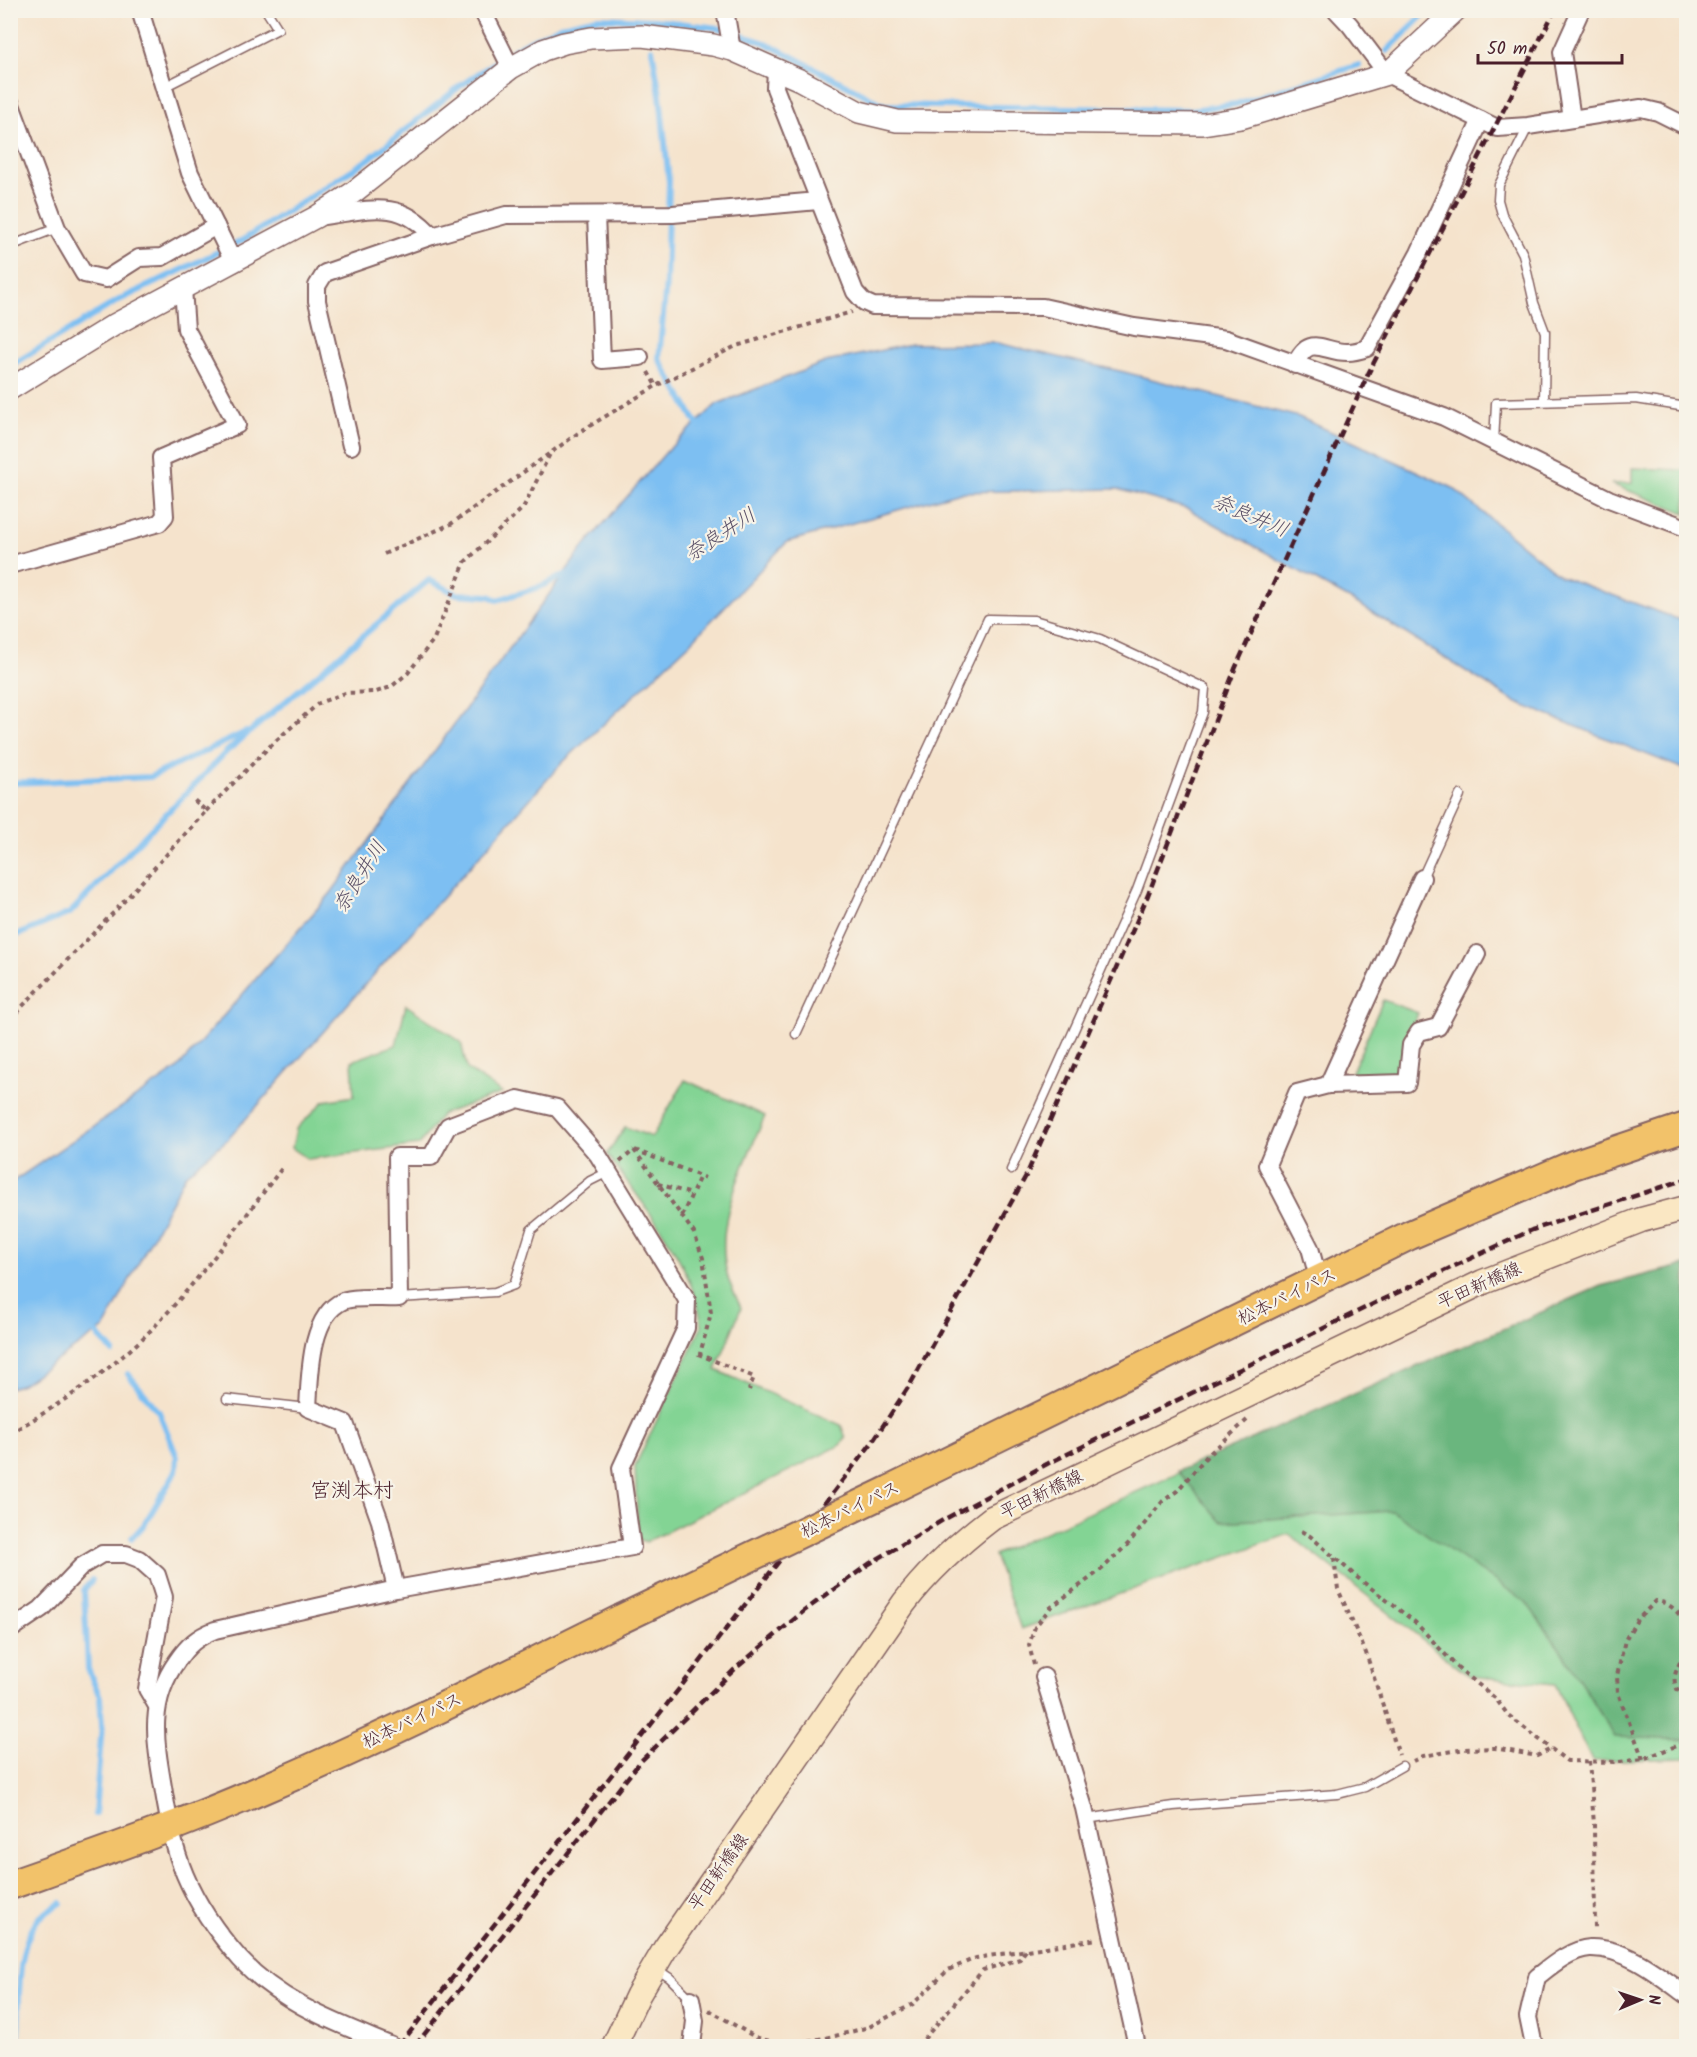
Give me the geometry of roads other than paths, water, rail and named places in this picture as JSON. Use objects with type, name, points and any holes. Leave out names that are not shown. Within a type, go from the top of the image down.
[{"type":"highway","name":"松本バイパス","points":[[10,1885],[170,1828],[262,1790],[437,1709],[890,1490],[1410,1235],[1573,1165],[1686,1127]]},
{"type":"main road","name":"平田新橋線","points":[[614,2046],[654,1968],[904,1604],[925,1576],[960,1542],[992,1518],[1284,1375],[1483,1282],[1641,1220],[1686,1208]]},
{"type":"street","points":[[140,10],[190,173],[225,245]]},
{"type":"street","points":[[482,10],[497,45],[509,64]]},
{"type":"street","points":[[1336,10],[1387,74],[1497,128],[1528,126],[1641,108],[1658,112],[1686,126]]},
{"type":"street","points":[[316,217],[354,192],[509,64],[543,50],[591,38],[729,30],[776,70],[800,80],[858,112],[897,121],[1185,125],[1241,118],[1387,74],[1456,10]]},
{"type":"street","points":[[1572,119],[1562,52],[1581,10]]},
{"type":"street","points":[[776,70],[775,88],[855,292],[864,302],[873,306],[1043,307],[1134,327],[1226,339],[1444,417],[1609,500],[1686,528]]},
{"type":"street","points":[[10,102],[15,126],[57,228],[84,274],[106,279],[139,258],[162,257],[225,245],[316,217],[379,209],[403,212],[418,220],[432,236]]},
{"type":"street","points":[[1295,365],[1300,352],[1308,348],[1326,346],[1346,352],[1367,348],[1419,253],[1481,120]]},
{"type":"street","points":[[351,446],[317,300],[317,285],[325,273],[415,244],[432,236],[506,215],[665,214],[818,201]]},
{"type":"street","points":[[596,215],[602,360],[640,357]]},
{"type":"street","points":[[10,389],[114,325],[183,289],[225,245]]},
{"type":"street","points":[[10,565],[159,523],[165,516],[161,458],[237,425],[186,329],[183,289]]},
{"type":"street","points":[[1328,1085],[1422,878]]},
{"type":"street","points":[[1319,1281],[1310,1248],[1268,1164],[1297,1093],[1328,1085],[1407,1083],[1411,1045],[1419,1032],[1438,1027],[1477,954]]},
{"type":"street","points":[[392,2046],[310,2012],[281,1995],[241,1959],[200,1906],[185,1874],[170,1828],[155,1737],[157,1706],[164,1678],[187,1647],[200,1636],[215,1630],[396,1589],[632,1547],[621,1468],[686,1328],[687,1300],[597,1155],[556,1108],[518,1099],[448,1126],[431,1157],[397,1157],[399,1298],[343,1301],[326,1316],[312,1348],[308,1408],[345,1423],[380,1521],[396,1589]]},
{"type":"street","points":[[10,1630],[41,1609],[82,1566],[102,1554],[126,1554],[140,1559],[157,1575],[164,1597],[147,1689],[157,1706]]},
{"type":"street","points":[[1044,1677],[1086,1819],[1137,2046]]},
{"type":"street","points":[[1534,2046],[1528,2017],[1537,1977],[1561,1959],[1590,1948],[1624,1956],[1657,1974],[1686,1995]]},
{"type":"street","points":[[691,1998],[695,2021],[692,2046]]},
{"type":"lane","points":[[164,87],[278,29],[266,10]]},
{"type":"lane","points":[[1528,126],[1499,185],[1498,200],[1502,214],[1524,254],[1534,303],[1545,332],[1544,401]]},
{"type":"lane","points":[[10,246],[57,228]]},
{"type":"lane","points":[[1494,443],[1496,404],[1636,399],[1686,407]]},
{"type":"lane","points":[[796,1034],[988,619],[1034,620],[1100,639],[1205,688],[1203,712],[1137,890],[1011,1170]]},
{"type":"lane","points":[[1422,878],[1460,795]]},
{"type":"lane","points":[[399,1298],[495,1292],[514,1284],[531,1230],[590,1181],[608,1172]]},
{"type":"lane","points":[[227,1399],[308,1408]]},
{"type":"lane","points":[[1086,1819],[1173,1806],[1337,1794],[1365,1787],[1402,1766]]},
{"type":"lane","points":[[654,1968],[670,1978],[691,1998]]},
{"type":"water","name":"奈良井川","points":[[997,343],[1124,372],[1299,417],[1453,488],[1560,576],[1686,622],[1686,770],[1517,703],[1360,605],[1188,509],[1117,489],[960,492],[787,542],[689,644],[561,764],[228,1139],[186,1174],[104,1328],[22,1384],[11,1388],[11,1183],[177,1069],[331,893],[585,545],[667,451],[717,404],[826,362],[911,344]]},
{"type":"waterway","points":[[1387,51],[1428,10]]},
{"type":"waterway","points":[[10,366],[119,300],[243,240],[369,159],[460,86],[521,45],[561,26],[597,18],[655,20],[718,28],[766,43],[884,105],[1191,110],[1236,104],[1359,65]]},
{"type":"waterway","points":[[652,49],[660,95],[669,182],[666,283],[659,359],[700,429]]},
{"type":"waterway","points":[[10,938],[70,913],[227,751],[429,580],[457,594],[490,596],[497,600],[537,588],[569,573]]},
{"type":"waterway","points":[[10,783],[150,777],[246,732]]},
{"type":"waterway","points":[[92,1328],[113,1352]]},
{"type":"waterway","points":[[128,1374],[159,1412],[177,1457],[176,1471],[144,1525],[132,1538]]},
{"type":"waterway","points":[[92,1580],[84,1590],[88,1669],[100,1697],[102,1725],[95,1814]]},
{"type":"waterway","points":[[20,2046],[18,2039],[19,1994],[24,1949],[37,1920],[61,1903]]},
{"type":"railway","points":[[399,2046],[871,1444],[911,1383],[1027,1174],[1148,895],[1235,669],[1369,372],[1555,10]]},
{"type":"railway","points":[[415,2046],[640,1762],[735,1669],[804,1611],[869,1564],[943,1520],[1047,1464],[1375,1303],[1532,1230],[1686,1179]]},
{"type":"district","name":"宮渕本村","points":[[352,1490]]}]
